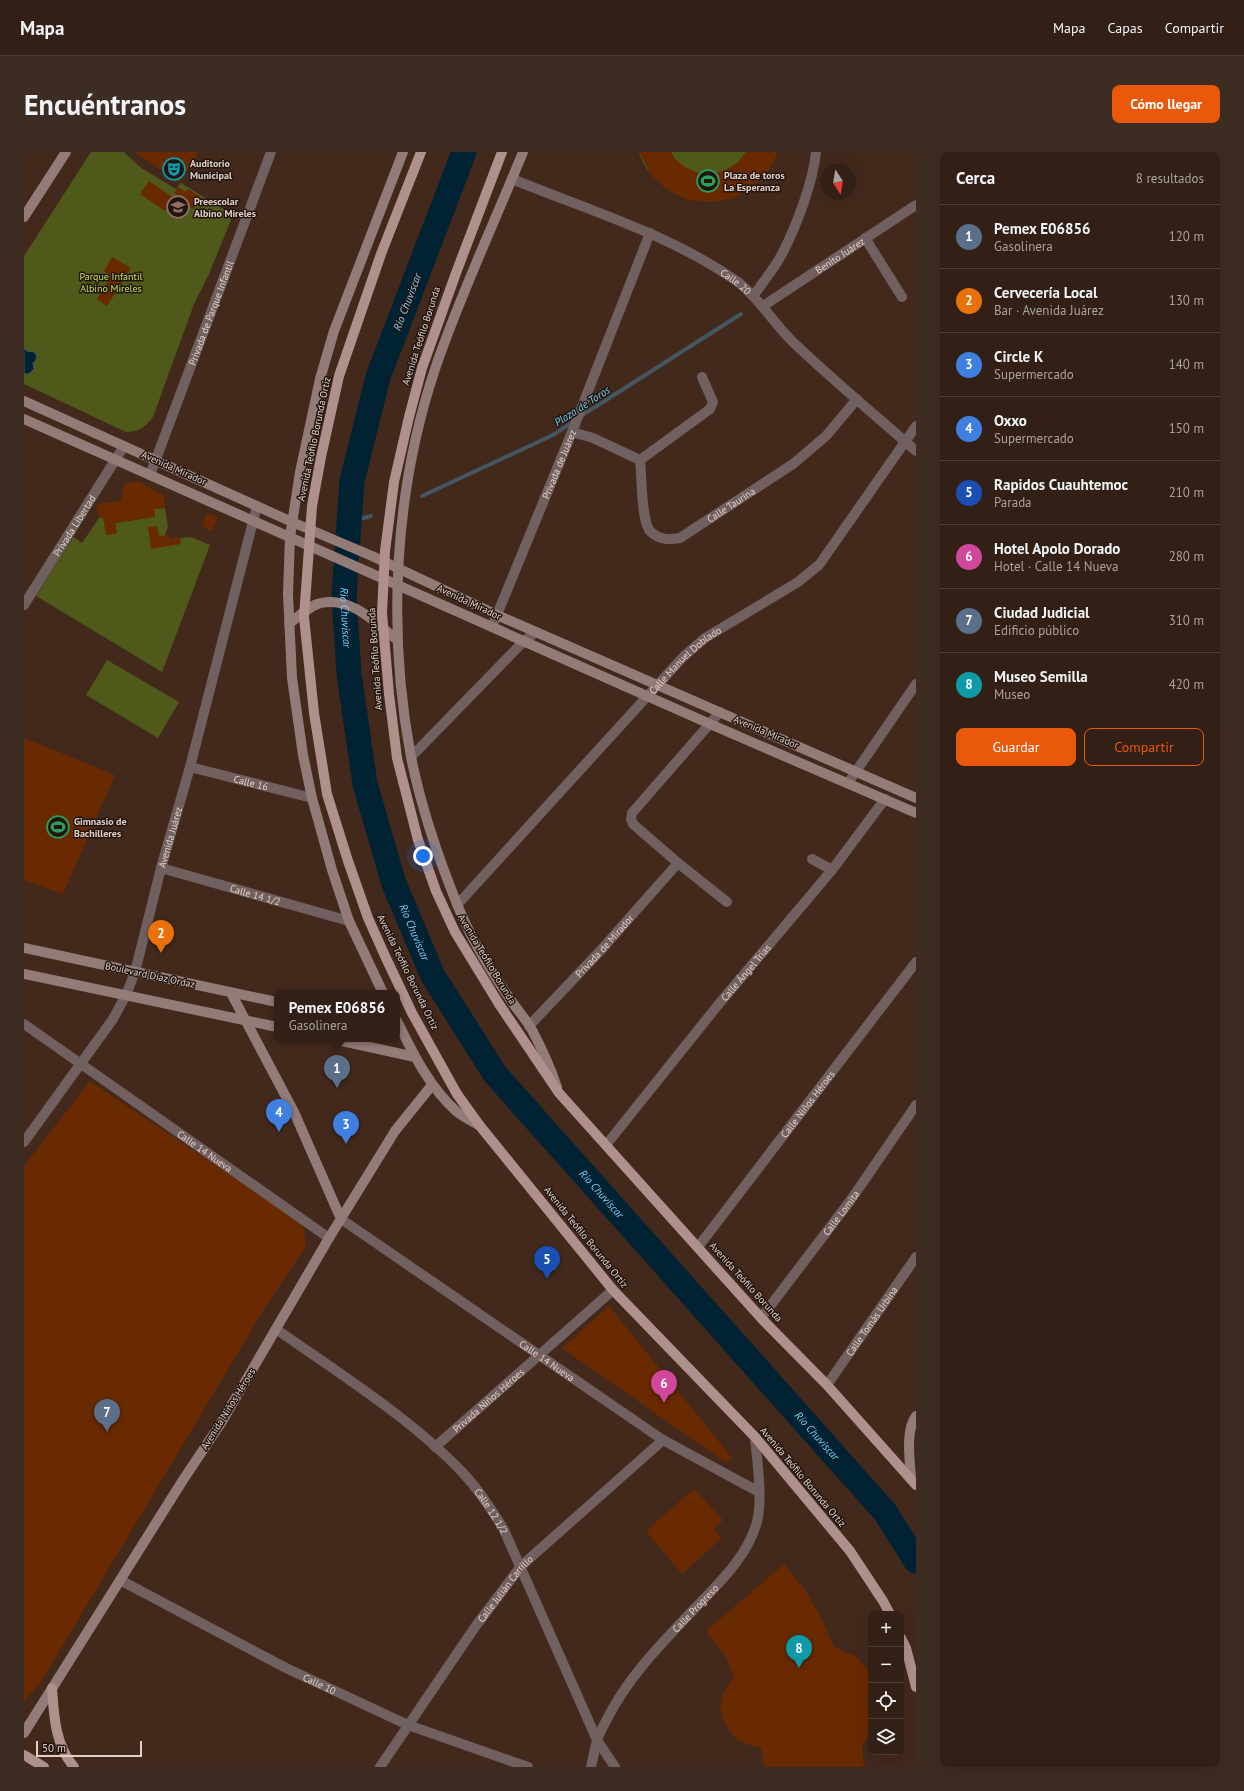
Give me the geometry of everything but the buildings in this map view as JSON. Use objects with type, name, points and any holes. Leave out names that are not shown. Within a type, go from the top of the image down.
[{"type":"main road","points":[[24,217],[66,152]]},
{"type":"main road","points":[[382,990],[349,921],[332,870],[312,798],[303,755],[292,678],[288,594],[292,522],[300,472],[320,379],[334,331],[403,152]]},
{"type":"main road","name":"Avenida Teófilo Borunda Ortiz","points":[[421,152],[381,254],[339,376],[312,506],[304,617],[314,713],[327,794],[348,861],[368,918],[412,1013],[457,1094],[480,1126],[613,1290],[755,1437],[850,1551],[888,1611]]},
{"type":"main road","name":"Avenida Teófilo Borunda","points":[[502,152],[424,361],[409,416],[394,482],[385,551],[382,613],[396,758],[418,840],[436,891],[455,932],[499,1004],[559,1093],[761,1318],[827,1385],[914,1482]]},
{"type":"main road","name":"Avenida Teófilo Borunda","points":[[523,152],[435,368],[424,409],[410,469],[403,512],[398,585],[398,640],[402,692],[411,757],[432,836],[457,905],[474,941],[508,996],[530,1026],[548,1060],[559,1093]]},
{"type":"main road","name":"Avenida Mirador","points":[[24,401],[292,522],[372,556],[497,615],[916,798]]},
{"type":"main road","name":"Avenida Mirador","points":[[24,419],[710,724],[916,813]]},
{"type":"main road","points":[[290,624],[305,612],[320,603],[336,603],[349,606],[364,613],[398,640]]},
{"type":"main road","name":"Boulevard Díaz Ordaz","points":[[24,948],[274,1001]]},
{"type":"main road","points":[[24,974],[274,1026]]},
{"type":"main road","points":[[231,993],[294,1112],[341,1219]]},
{"type":"main road","points":[[400,1028],[432,1085],[457,1111],[480,1126]]},
{"type":"main road","points":[[347,1042],[415,1057]]},
{"type":"main road","name":"Avenida Niños Héroes","points":[[24,1733],[220,1423],[329,1238],[395,1131],[432,1085]]},
{"type":"main road","points":[[914,1482],[909,1448],[911,1431],[916,1416]]},
{"type":"main road","points":[[904,1644],[916,1687]]},
{"type":"main road","points":[[52,1688],[57,1735],[63,1749],[74,1767]]},
{"type":"main road","points":[[24,1756],[44,1767]]},
{"type":"street","name":"Privada de Parque Infantil","points":[[150,475],[271,152]]},
{"type":"street","points":[[754,295],[782,255],[799,215],[815,166],[816,152]]},
{"type":"street","name":"Calle 20","points":[[512,179],[650,233],[692,253],[733,279],[754,295],[792,341],[916,451]]},
{"type":"street","name":"Benito Juárez","points":[[763,306],[916,205]]},
{"type":"street","name":"Privada de Juárez","points":[[492,627],[572,432],[650,233]]},
{"type":"street","points":[[865,238],[902,297]]},
{"type":"street","points":[[572,432],[593,438],[640,460],[710,409],[713,402],[702,377]]},
{"type":"street","name":"Calle Taurina","points":[[640,460],[644,516],[650,532],[664,539],[680,538],[793,464],[826,436],[856,399]]},
{"type":"street","name":"Calle Manuel Doblado","points":[[457,905],[538,818],[656,685],[683,657],[705,638],[798,582],[819,565],[916,426]]},
{"type":"street","name":"Privada Libertad","points":[[24,605],[124,446]]},
{"type":"street","name":"Avenida Juárez","points":[[24,1142],[82,1064],[113,1019],[126,995],[135,972],[161,868],[190,767],[257,506]]},
{"type":"street","points":[[411,757],[524,641],[536,632]]},
{"type":"street","points":[[848,783],[916,684]]},
{"type":"street","points":[[720,712],[632,813],[631,818],[633,824],[678,863],[727,902]]},
{"type":"street","name":"Calle 16","points":[[190,767],[312,798]]},
{"type":"street","name":"Calle Ángel Trías","points":[[606,1145],[718,1005],[832,870],[885,799]]},
{"type":"street","points":[[812,859],[832,870]]},
{"type":"street","name":"Privada de Mirador","points":[[530,1026],[601,950],[678,863]]},
{"type":"street","name":"Calle 14 1/2","points":[[161,868],[349,921]]},
{"type":"street","name":"Calle Niños Héroes","points":[[698,1247],[916,962]]},
{"type":"street","name":"Calle 14 Nueva","points":[[24,1024],[329,1238]]},
{"type":"street","name":"Calle Lomita","points":[[761,1318],[850,1201],[916,1105]]},
{"type":"street","name":"Calle 14 Nueva","points":[[341,1219],[663,1440],[759,1492]]},
{"type":"street","name":"Calle Tomás Urbina","points":[[827,1385],[916,1258]]},
{"type":"street","name":"Privada Niños Héroes","points":[[435,1447],[613,1290]]},
{"type":"street","name":"Calle 12 1/2","points":[[276,1329],[389,1410],[435,1447],[463,1474],[488,1504],[504,1530],[521,1566],[597,1740],[615,1767]]},
{"type":"street","name":"Calle Progreso","points":[[591,1767],[597,1740],[614,1706],[630,1682],[657,1648],[715,1586],[738,1559],[751,1540],[757,1520],[759,1492],[755,1437]]},
{"type":"street","name":"Calle Julián Carrillo","points":[[380,1767],[475,1627],[521,1566],[663,1440]]},
{"type":"street","name":"Calle 10","points":[[120,1580],[286,1668],[408,1725],[528,1767]]},
{"type":"green space","name":"Parque Infantil Albino Mireles","points":[[91,152],[124,152],[141,168],[176,189],[181,183],[233,215],[209,274],[194,304],[153,417],[147,424],[131,432],[126,432],[24,384],[24,256]]},
{"type":"green space","name":"Plaza de toros La Esperanza","points":[[639,152],[777,152],[769,169],[750,188],[725,200],[697,201],[683,197],[671,191],[659,182],[650,173],[642,161]]},
{"type":"green space","points":[[165,508],[168,526],[165,535],[169,535],[170,539],[191,537],[210,545],[162,672],[36,596],[73,537],[82,543],[99,518],[103,517],[107,535],[117,533],[115,523],[155,517],[154,509]]},
{"type":"green space","points":[[107,660],[179,702],[158,738],[86,695]]},
{"type":"water","points":[[24,348],[27,351],[34,352],[36,356],[33,363],[34,369],[29,374],[24,374]]},
{"type":"waterway","name":"Rio Chuviscar","points":[[464,152],[378,377],[352,481],[344,595],[349,674],[365,784],[394,884],[433,976],[495,1074],[885,1512],[916,1561]]},
{"type":"waterway","name":"Plaza de Toros","points":[[581,416],[741,314]]},
{"type":"waterway","name":"Plaza de Toros","points":[[422,496],[553,435],[574,421]]},
{"type":"waterway","name":"Plaza de Toros","points":[[349,522],[371,516]]},
{"type":"place","name":"Auditorio Municipal","points":[[174,169]]},
{"type":"place","name":"Plaza de toros La Esperanza","points":[[708,181]]},
{"type":"place","name":"Preescolar Albino Mireles","points":[[178,207]]},
{"type":"place","name":"Gimnasio de Bachilleres","points":[[58,827]]},
{"type":"place","name":"Cervecería Local","points":[[161,953]]},
{"type":"place","name":"Pemex E06856","points":[[337,1088]]},
{"type":"place","name":"Oxxo","points":[[279,1132]]},
{"type":"place","name":"Circle K","points":[[346,1144]]},
{"type":"place","name":"Rapidos Cuauhtemoc","points":[[547,1279]]},
{"type":"place","name":"Hotel Apolo Dorado","points":[[664,1403]]},
{"type":"place","name":"Ciudad Judicial","points":[[107,1432]]},
{"type":"place","name":"Museo Semilla","points":[[799,1668]]}]
